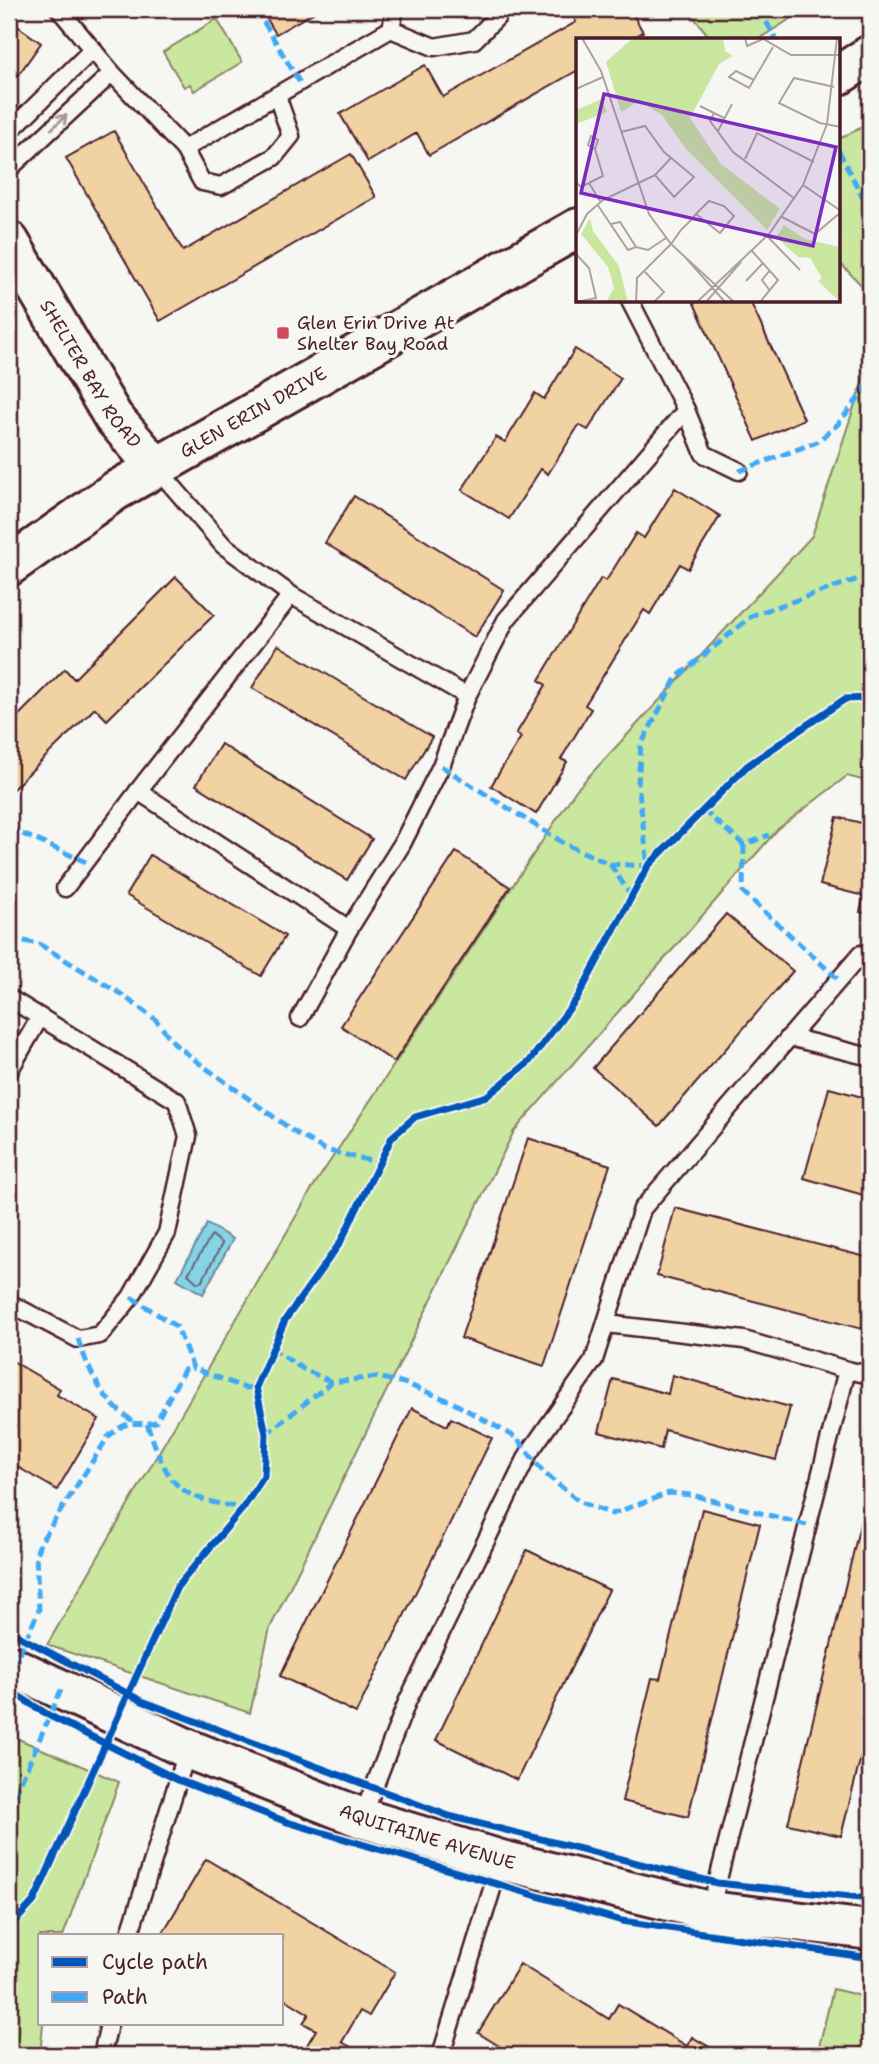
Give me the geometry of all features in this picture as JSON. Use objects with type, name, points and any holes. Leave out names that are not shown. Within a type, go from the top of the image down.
[{"type":"street","points":[[840,74],[870,55]]},
{"type":"street","name":"GLEN ERIN DRIVE","points":[[9,566],[115,491],[576,229]]},
{"type":"street","name":"SHELTER BAY ROAD","points":[[9,241],[113,417],[156,467]]},
{"type":"street","name":"AQUITAINE AVENUE","points":[[9,1665],[188,1749],[362,1818],[501,1860],[710,1911],[870,1930]]},
{"type":"lane","points":[[59,9],[112,73],[184,149],[202,182],[221,186],[274,157],[291,136],[277,96]]},
{"type":"lane","points":[[184,149],[391,29],[395,9]]},
{"type":"lane","points":[[391,29],[434,47],[474,40],[498,16],[498,9]]},
{"type":"lane","points":[[9,132],[93,49]]},
{"type":"lane","points":[[9,169],[112,73]]},
{"type":"lane","points":[[631,303],[686,410],[704,454],[739,471]]},
{"type":"lane","points":[[300,1018],[349,929],[402,844],[441,766],[467,696],[506,620],[686,410]]},
{"type":"lane","points":[[156,467],[223,545],[291,595],[467,696]]},
{"type":"lane","points":[[65,888],[291,595]]},
{"type":"lane","points":[[138,792],[349,929]]},
{"type":"lane","points":[[362,1818],[407,1702],[529,1454],[594,1360],[642,1209],[861,954],[870,955]]},
{"type":"lane","points":[[9,998],[177,1101],[188,1136],[167,1233],[131,1297],[100,1335],[78,1339],[9,1303]]},
{"type":"lane","points":[[9,1071],[40,1017]]},
{"type":"lane","points":[[789,1037],[870,1057]]},
{"type":"lane","points":[[607,1324],[744,1340],[870,1375]]},
{"type":"lane","points":[[710,1911],[848,1370]]},
{"type":"lane","points":[[129,1934],[188,1749]]},
{"type":"lane","points":[[441,2055],[501,1860]]},
{"type":"lane","points":[[102,2055],[108,2025]]},
{"type":"green space","points":[[687,9],[806,9],[760,38],[710,38]]},
{"type":"green space","points":[[217,19],[242,62],[194,91],[190,84],[184,87],[163,52]]},
{"type":"green space","points":[[870,123],[870,294],[840,263],[840,138]]},
{"type":"green space","points":[[870,358],[870,782],[847,776],[778,829],[514,1131],[270,1628],[250,1713],[47,1645],[313,1187],[576,790],[812,536]]},
{"type":"green space","points":[[9,1735],[119,1782],[64,1934],[38,1934],[38,2025],[43,2025],[40,2055],[9,2055]]},
{"type":"green space","points":[[833,1989],[870,1998],[870,2055],[817,2055]]},
{"type":"water","points":[[207,1224],[233,1239],[203,1294],[177,1279]]},
{"type":"building","points":[[261,9],[320,9],[276,34]]},
{"type":"building","points":[[569,9],[630,9],[643,32],[632,38],[576,38],[576,71],[429,155],[417,133],[368,162],[340,114],[425,65],[443,97],[576,22]]},
{"type":"building","points":[[9,20],[41,43],[9,88]]},
{"type":"building","points":[[114,131],[183,251],[351,154],[376,197],[160,321],[66,158]]},
{"type":"building","points":[[694,303],[751,303],[804,419],[756,441]]},
{"type":"building","points":[[575,349],[621,378],[588,430],[579,425],[548,474],[541,469],[509,519],[462,490],[496,437],[505,442],[535,393],[544,399]]},
{"type":"building","points":[[675,488],[720,516],[688,569],[680,564],[650,614],[644,610],[585,705],[591,709],[561,759],[567,762],[536,814],[491,786],[521,737],[516,734],[546,685],[539,680],[601,578],[606,581],[636,533],[644,538]]},
{"type":"building","points":[[354,496],[504,590],[475,637],[325,543]]},
{"type":"building","points":[[176,577],[214,615],[107,720],[95,708],[9,793],[9,725],[65,669],[74,679]]},
{"type":"building","points":[[278,645],[432,737],[406,780],[252,688]]},
{"type":"building","points":[[221,744],[372,839],[347,880],[196,785]]},
{"type":"building","points":[[837,817],[870,825],[870,914],[860,912],[864,896],[820,885]]},
{"type":"building","points":[[456,852],[510,887],[394,1062],[341,1026]]},
{"type":"building","points":[[150,855],[285,936],[261,976],[126,895]]},
{"type":"building","points":[[726,914],[793,971],[659,1126],[593,1068]]},
{"type":"building","points":[[829,1088],[870,1099],[870,1197],[804,1178]]},
{"type":"building","points":[[528,1138],[610,1165],[544,1366],[461,1338]]},
{"type":"building","points":[[675,1208],[870,1258],[870,1331],[657,1276]]},
{"type":"building","points":[[9,1359],[60,1389],[57,1395],[99,1419],[57,1490],[9,1462]]},
{"type":"building","points":[[672,1375],[790,1407],[776,1460],[665,1430],[661,1449],[599,1432],[613,1379],[668,1394]]},
{"type":"building","points":[[412,1408],[447,1426],[451,1418],[492,1438],[356,1713],[280,1676]]},
{"type":"building","points":[[870,1483],[870,1721],[841,1836],[788,1824]]},
{"type":"building","points":[[702,1509],[760,1524],[688,1817],[622,1801],[652,1678],[660,1679]]},
{"type":"building","points":[[527,1550],[609,1590],[517,1780],[436,1740]]},
{"type":"building","points":[[206,1859],[395,1972],[369,2016],[360,2011],[342,2042],[365,2055],[301,2055],[316,2030],[303,2023],[309,2014],[284,1998],[284,1934],[162,1934]]},
{"type":"building","points":[[520,1964],[609,2019],[618,2004],[687,2046],[692,2037],[723,2055],[514,2055],[478,2033]]},
{"type":"marked path","points":[[256,9],[300,83]]},
{"type":"marked path","points":[[759,9],[775,38]]},
{"type":"marked path","points":[[840,153],[870,212]]},
{"type":"marked path","points":[[739,471],[817,442],[838,424],[870,383]]},
{"type":"marked path","points":[[441,766],[565,844],[610,864],[648,866],[638,783],[641,745],[676,678],[753,615],[870,575]]},
{"type":"marked path","points":[[703,810],[744,845],[769,835]]},
{"type":"marked path","points":[[9,828],[86,862]]},
{"type":"marked path","points":[[744,845],[743,892],[839,980]]},
{"type":"marked path","points":[[610,864],[632,897]]},
{"type":"marked path","points":[[9,938],[39,944],[118,992],[155,1019],[175,1044],[195,1060],[296,1133],[325,1150],[380,1163]]},
{"type":"marked path","points":[[131,1297],[177,1327],[193,1368],[245,1388],[256,1387]]},
{"type":"marked path","points":[[78,1339],[87,1363],[105,1396],[122,1414],[133,1421]]},
{"type":"marked path","points":[[271,1348],[303,1369],[332,1382]]},
{"type":"marked path","points":[[13,1667],[39,1610],[36,1555],[40,1543],[108,1437],[127,1424],[156,1422],[184,1370],[193,1368]]},
{"type":"marked path","points":[[266,1434],[332,1382],[376,1377],[404,1383],[450,1401],[517,1438],[544,1473],[580,1502],[612,1514],[669,1493],[692,1495],[810,1526]]},
{"type":"marked path","points":[[147,1424],[162,1462],[178,1485],[202,1499],[243,1508]]},
{"type":"marked path","points":[[9,1809],[61,1690]]},
{"type":"marked path","points":[[867,2055],[870,1986]]},
{"type":"cycle path","points":[[9,1928],[34,1901],[177,1587],[243,1508],[264,1476],[266,1434],[256,1387],[285,1320],[340,1243],[392,1137],[415,1117],[487,1096],[529,1062],[578,997],[648,866],[747,766],[845,699],[870,698]]},
{"type":"cycle path","points":[[9,1631],[142,1701],[449,1816],[717,1883],[870,1899]]},
{"type":"cycle path","points":[[9,1690],[50,1716],[178,1780],[287,1822],[622,1921],[870,1958]]},
{"type":"place","name":"Glen Erin Drive At Shelter Bay Road","points":[[283,333]]}]
